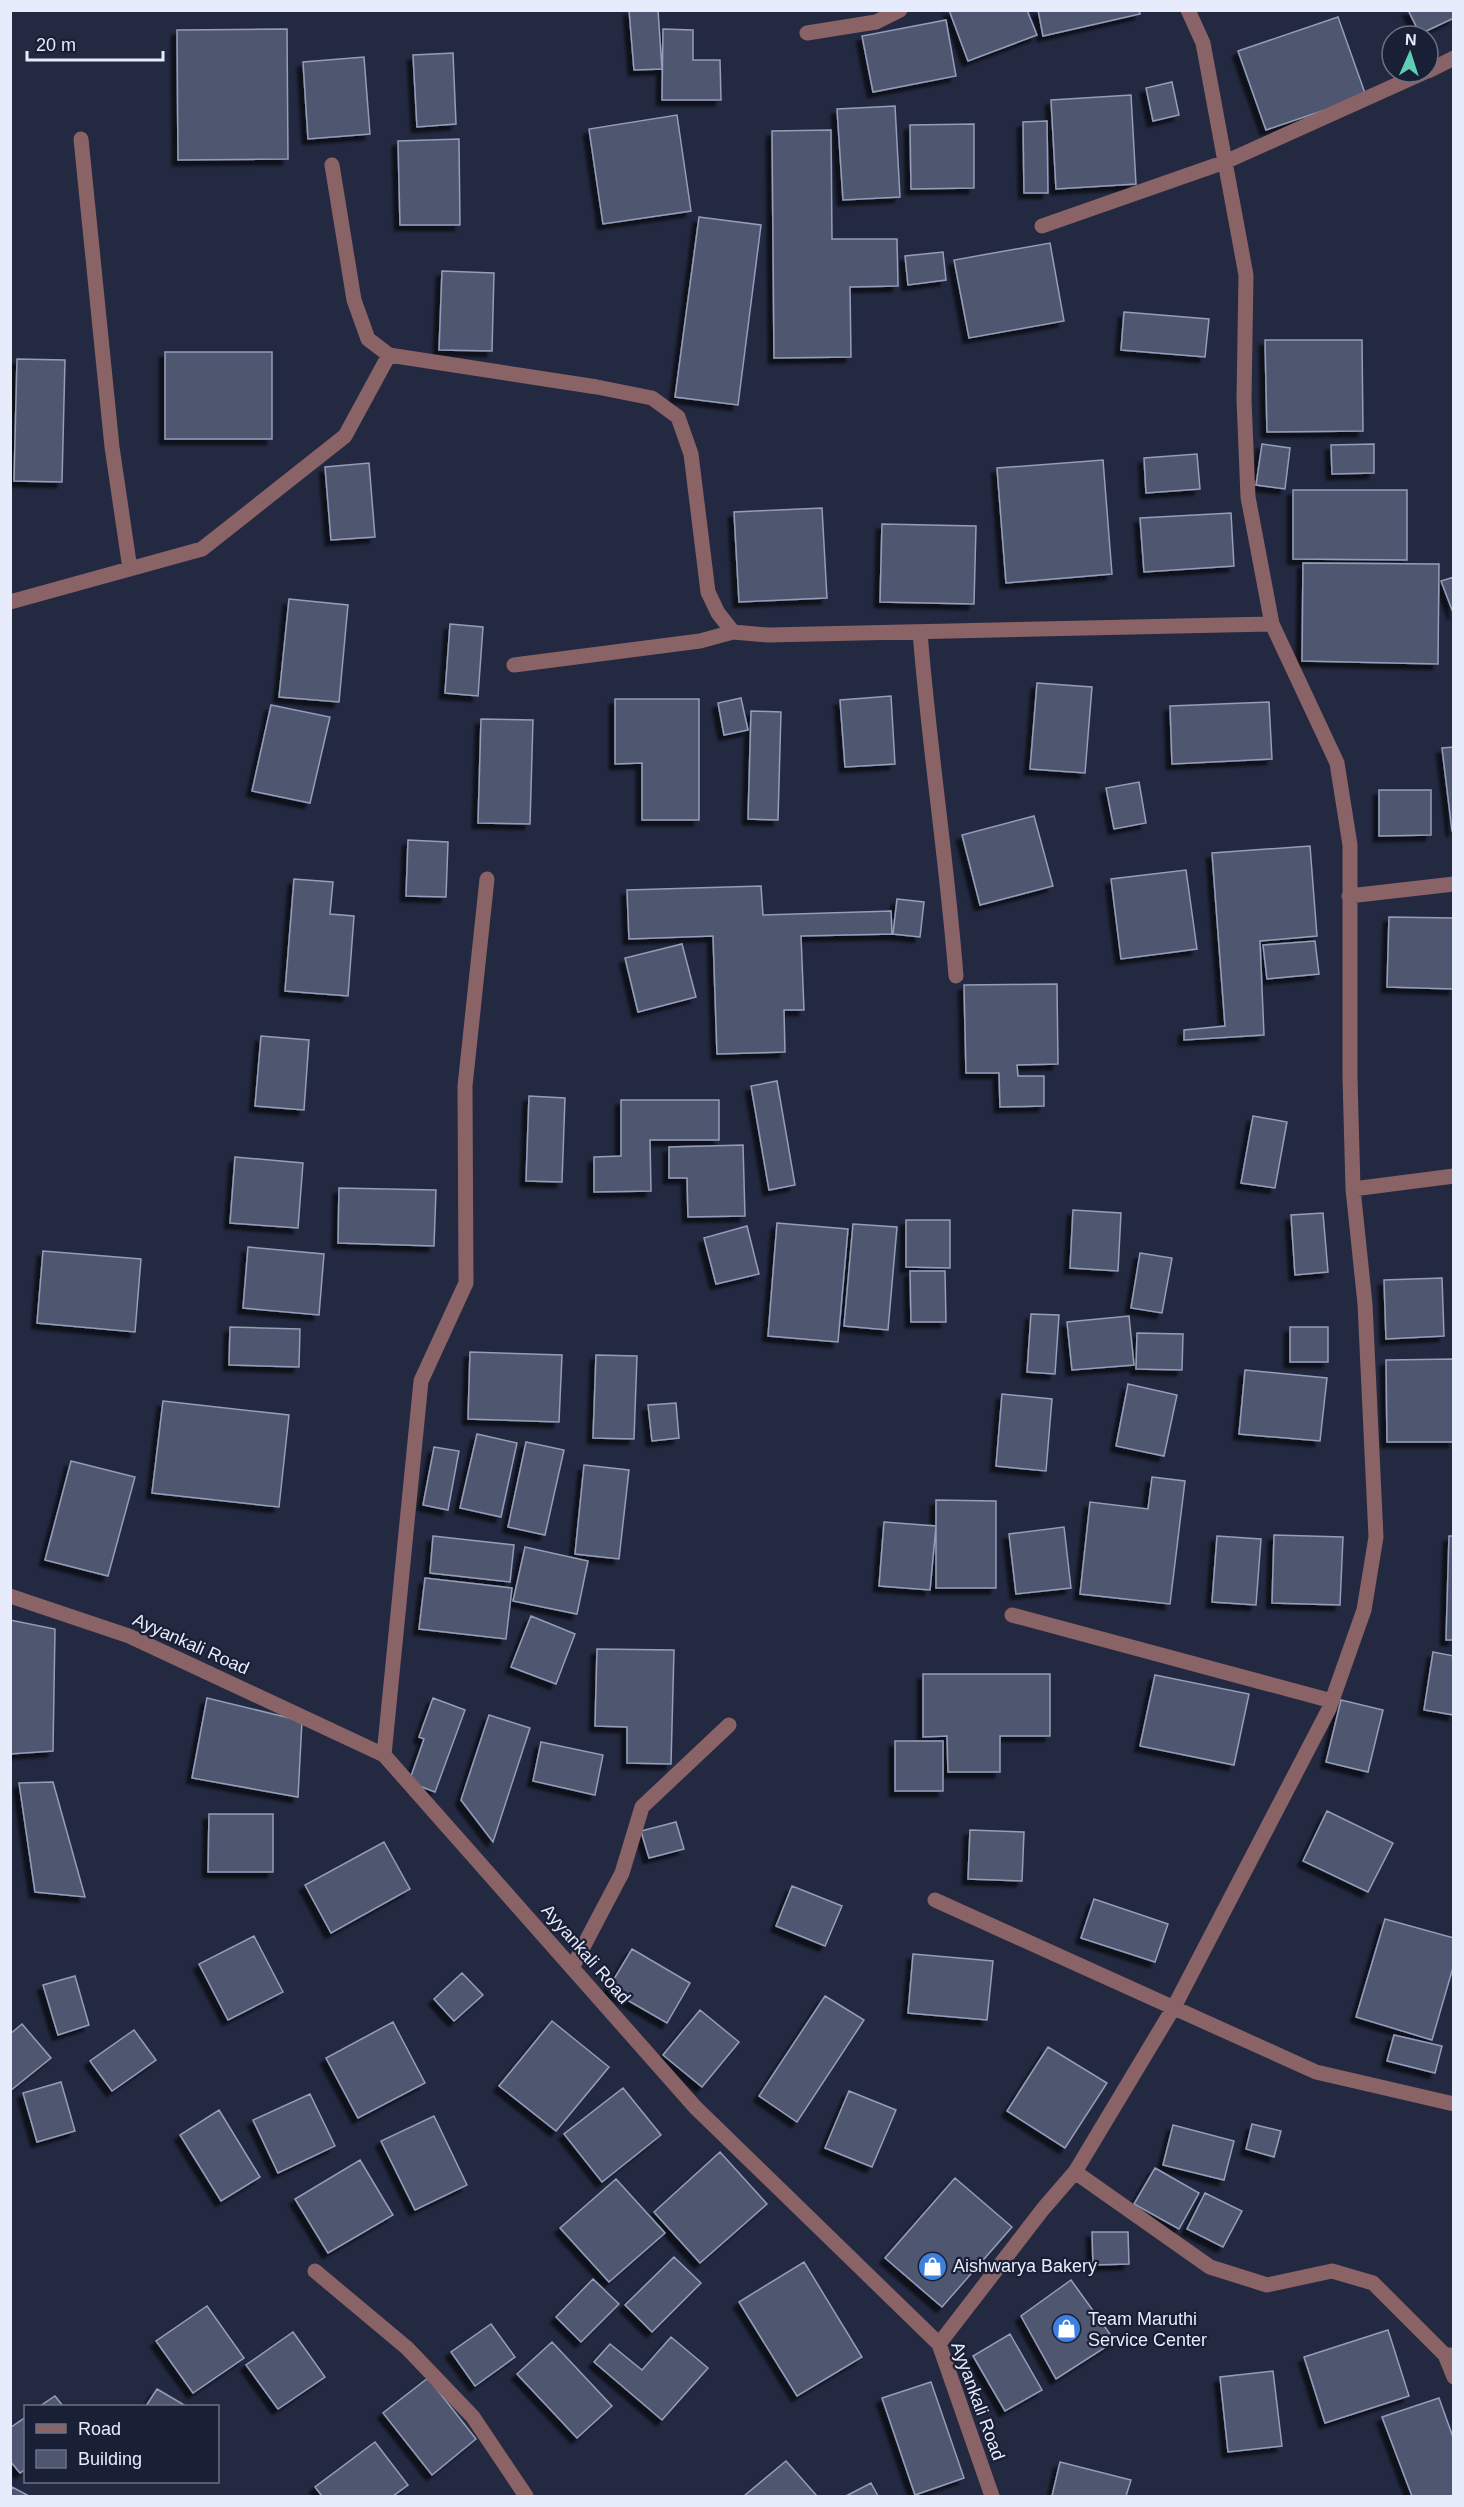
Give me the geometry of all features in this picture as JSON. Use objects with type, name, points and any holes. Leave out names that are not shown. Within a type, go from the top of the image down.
[{"type":"street","points":[[807,33],[876,22],[900,10]]},
{"type":"street","points":[[939,2344],[1043,2209],[1075,2172],[1174,2007],[1332,1701],[1364,1610],[1376,1537],[1365,1304],[1353,1189],[1350,845],[1337,763],[1272,624],[1248,497],[1244,400],[1246,275],[1203,43],[1188,10]]},
{"type":"street","points":[[1440,65],[1454,58]]},
{"type":"street","points":[[1042,226],[1225,162],[1398,84]]},
{"type":"street","points":[[81,139],[112,447],[129,569]]},
{"type":"street","points":[[333,165],[354,300],[369,339],[389,356],[597,387],[652,398],[678,417],[691,454],[708,592],[718,614],[733,632]]},
{"type":"street","points":[[10,602],[202,549],[345,436],[389,356]]},
{"type":"street","points":[[514,665],[700,641],[733,632],[768,635],[1272,624]]},
{"type":"street","points":[[920,632],[928,735],[947,860],[956,976]]},
{"type":"street","points":[[384,1755],[421,1381],[466,1283],[465,1086],[487,879]]},
{"type":"street","points":[[1349,896],[1454,884]]},
{"type":"street","points":[[1353,1189],[1454,1176]]},
{"type":"street","name":"Ayyankali Road","points":[[10,1596],[129,1636],[384,1755],[695,2107],[939,2344],[992,2496]]},
{"type":"street","points":[[1012,1615],[1332,1701]]},
{"type":"street","points":[[572,1968],[622,1873],[642,1807],[729,1725]]},
{"type":"street","points":[[935,1900],[1316,2072],[1454,2104]]},
{"type":"street","points":[[1075,2172],[1210,2267],[1267,2285],[1332,2271],[1373,2283],[1449,2355],[1454,2377]]},
{"type":"street","points":[[315,2271],[407,2348],[473,2417],[526,2496]]},
{"type":"building","points":[[629,10],[658,10],[662,69],[634,70]]},
{"type":"building","points":[[949,10],[1027,10],[1037,35],[968,61]]},
{"type":"building","points":[[1038,10],[1139,10],[1140,14],[1043,36]]},
{"type":"building","points":[[1408,10],[1454,10],[1454,18],[1440,25],[1415,24]]},
{"type":"building","points":[[1338,17],[1366,96],[1266,130],[1238,51]]},
{"type":"building","points":[[946,20],[956,76],[873,92],[862,36]]},
{"type":"building","points":[[287,29],[288,159],[178,160],[177,30]]},
{"type":"building","points":[[663,29],[693,30],[693,60],[720,60],[721,100],[662,100]]},
{"type":"building","points":[[453,53],[456,124],[417,127],[413,55]]},
{"type":"building","points":[[364,57],[370,134],[308,139],[303,62]]},
{"type":"building","points":[[1172,82],[1179,115],[1153,121],[1146,88]]},
{"type":"building","points":[[1131,95],[1136,184],[1056,189],[1051,100]]},
{"type":"building","points":[[895,106],[900,197],[843,200],[837,109]]},
{"type":"building","points":[[677,115],[691,211],[603,224],[589,129]]},
{"type":"building","points":[[1047,121],[1048,193],[1024,193],[1023,122]]},
{"type":"building","points":[[974,124],[974,188],[911,189],[910,125]]},
{"type":"building","points":[[831,130],[832,239],[897,239],[898,286],[850,287],[851,357],[774,358],[772,131]]},
{"type":"building","points":[[459,139],[460,225],[400,225],[398,141]]},
{"type":"building","points":[[699,217],[761,225],[738,405],[675,397]]},
{"type":"building","points":[[1050,243],[1064,321],[969,338],[954,260]]},
{"type":"building","points":[[943,252],[946,280],[908,285],[905,256]]},
{"type":"building","points":[[442,271],[494,273],[492,351],[439,350]]},
{"type":"building","points":[[1124,312],[1209,319],[1205,357],[1121,350]]},
{"type":"building","points":[[1265,340],[1362,340],[1363,431],[1267,432]]},
{"type":"building","points":[[165,352],[272,352],[272,439],[165,439]]},
{"type":"building","points":[[17,359],[65,360],[62,482],[14,481]]},
{"type":"building","points":[[1262,444],[1290,448],[1285,489],[1256,485]]},
{"type":"building","points":[[1374,444],[1374,473],[1332,474],[1331,445]]},
{"type":"building","points":[[1197,454],[1200,489],[1146,493],[1144,458]]},
{"type":"building","points":[[1103,460],[1112,574],[1006,583],[997,468]]},
{"type":"building","points":[[369,463],[375,537],[331,540],[325,467]]},
{"type":"building","points":[[1293,490],[1407,490],[1407,560],[1293,559]]},
{"type":"building","points":[[822,508],[827,598],[739,602],[734,512]]},
{"type":"building","points":[[1231,513],[1234,566],[1144,572],[1140,518]]},
{"type":"building","points":[[882,524],[976,526],[974,604],[880,602]]},
{"type":"building","points":[[1303,563],[1439,564],[1438,664],[1302,661]]},
{"type":"building","points":[[1454,577],[1454,615],[1441,581]]},
{"type":"building","points":[[289,599],[348,605],[339,702],[279,697]]},
{"type":"building","points":[[450,624],[483,627],[478,696],[445,693]]},
{"type":"building","points":[[1037,683],[1092,687],[1085,773],[1030,769]]},
{"type":"building","points":[[891,696],[895,764],[845,767],[840,700]]},
{"type":"building","points":[[741,698],[748,730],[724,735],[718,703]]},
{"type":"building","points":[[615,699],[699,699],[699,820],[642,820],[642,763],[615,764]]},
{"type":"building","points":[[1269,702],[1272,759],[1172,764],[1170,706]]},
{"type":"building","points":[[271,705],[330,717],[310,803],[252,791]]},
{"type":"building","points":[[751,711],[781,712],[778,820],[748,819]]},
{"type":"building","points":[[481,719],[533,720],[530,824],[478,823]]},
{"type":"building","points":[[1454,747],[1454,831],[1452,831],[1442,748]]},
{"type":"building","points":[[1139,782],[1146,823],[1114,829],[1106,788]]},
{"type":"building","points":[[1379,790],[1431,790],[1431,835],[1379,836]]},
{"type":"building","points":[[1034,816],[1053,886],[980,905],[962,835]]},
{"type":"building","points":[[408,840],[448,842],[446,897],[406,896]]},
{"type":"building","points":[[1310,846],[1317,936],[1260,941],[1264,1035],[1184,1040],[1184,1030],[1225,1026],[1212,853]]},
{"type":"building","points":[[1186,870],[1197,949],[1121,959],[1111,879]]},
{"type":"building","points":[[294,879],[333,882],[330,914],[354,916],[348,996],[285,991]]},
{"type":"building","points":[[761,886],[763,915],[891,911],[892,934],[801,936],[804,1010],[784,1010],[785,1052],[717,1054],[713,936],[629,939],[627,890]]},
{"type":"building","points":[[897,899],[924,902],[920,937],[893,934]]},
{"type":"building","points":[[1389,917],[1454,918],[1454,989],[1387,987]]},
{"type":"building","points":[[1315,941],[1319,974],[1267,979],[1263,945]]},
{"type":"building","points":[[682,944],[696,997],[638,1012],[625,958]]},
{"type":"building","points":[[1057,984],[1058,1064],[1017,1065],[1018,1076],[1044,1076],[1044,1106],[1000,1107],[999,1073],[966,1073],[964,985]]},
{"type":"building","points":[[261,1036],[309,1040],[304,1110],[255,1106]]},
{"type":"building","points":[[777,1081],[795,1185],[769,1190],[751,1086]]},
{"type":"building","points":[[529,1096],[565,1098],[562,1182],[526,1181]]},
{"type":"building","points":[[621,1100],[719,1100],[719,1140],[650,1140],[651,1191],[594,1192],[594,1157],[621,1156]]},
{"type":"building","points":[[1253,1116],[1287,1122],[1275,1188],[1241,1183]]},
{"type":"building","points":[[743,1145],[745,1216],[688,1217],[687,1178],[669,1178],[669,1147]]},
{"type":"building","points":[[235,1157],[303,1163],[298,1228],[230,1223]]},
{"type":"building","points":[[339,1188],[436,1190],[434,1246],[338,1243]]},
{"type":"building","points":[[1073,1210],[1121,1213],[1118,1271],[1070,1268]]},
{"type":"building","points":[[1323,1213],[1328,1272],[1295,1275],[1291,1215]]},
{"type":"building","points":[[906,1220],[950,1220],[950,1268],[906,1267]]},
{"type":"building","points":[[777,1223],[848,1229],[838,1342],[768,1336]]},
{"type":"building","points":[[853,1224],[897,1227],[888,1330],[844,1326]]},
{"type":"building","points":[[747,1226],[759,1274],[716,1284],[704,1238]]},
{"type":"building","points":[[248,1247],[324,1254],[319,1315],[243,1308]]},
{"type":"building","points":[[43,1251],[141,1259],[135,1332],[37,1323]]},
{"type":"building","points":[[1140,1253],[1172,1258],[1162,1313],[1131,1308]]},
{"type":"building","points":[[910,1271],[945,1271],[946,1322],[911,1322]]},
{"type":"building","points":[[1442,1278],[1444,1336],[1386,1339],[1384,1280]]},
{"type":"building","points":[[1031,1314],[1059,1315],[1055,1374],[1027,1372]]},
{"type":"building","points":[[1129,1316],[1134,1365],[1072,1370],[1067,1322]]},
{"type":"building","points":[[230,1327],[300,1329],[299,1367],[229,1365]]},
{"type":"building","points":[[1290,1327],[1328,1327],[1328,1362],[1290,1362]]},
{"type":"building","points":[[1137,1333],[1183,1334],[1182,1370],[1136,1369]]},
{"type":"building","points":[[470,1352],[562,1355],[559,1422],[468,1419]]},
{"type":"building","points":[[596,1355],[637,1356],[634,1439],[593,1438]]},
{"type":"building","points":[[1454,1359],[1454,1442],[1387,1442],[1386,1360]]},
{"type":"building","points":[[1245,1370],[1327,1378],[1320,1441],[1239,1434]]},
{"type":"building","points":[[1128,1384],[1177,1395],[1164,1456],[1116,1446]]},
{"type":"building","points":[[1002,1394],[1052,1399],[1046,1471],[996,1466]]},
{"type":"building","points":[[163,1401],[289,1415],[279,1507],[152,1493]]},
{"type":"building","points":[[676,1403],[679,1438],[652,1441],[648,1405]]},
{"type":"building","points":[[477,1434],[517,1443],[501,1517],[460,1508]]},
{"type":"building","points":[[526,1442],[564,1450],[545,1535],[508,1527]]},
{"type":"building","points":[[434,1447],[459,1451],[448,1510],[423,1505]]},
{"type":"building","points":[[71,1461],[135,1477],[108,1576],[45,1560]]},
{"type":"building","points":[[584,1465],[629,1470],[619,1559],[575,1554]]},
{"type":"building","points":[[1152,1477],[1185,1481],[1170,1604],[1080,1594],[1090,1502],[1148,1509]]},
{"type":"building","points":[[936,1500],[996,1501],[996,1588],[936,1588]]},
{"type":"building","points":[[884,1522],[936,1526],[930,1590],[879,1586]]},
{"type":"building","points":[[1064,1527],[1071,1588],[1016,1594],[1009,1534]]},
{"type":"building","points":[[1274,1535],[1343,1537],[1340,1605],[1272,1603]]},
{"type":"building","points":[[433,1536],[514,1545],[510,1582],[430,1573]]},
{"type":"building","points":[[1217,1536],[1261,1539],[1256,1605],[1212,1602]]},
{"type":"building","points":[[1449,1536],[1454,1536],[1454,1640],[1446,1640]]},
{"type":"building","points":[[525,1547],[588,1561],[577,1614],[513,1601]]},
{"type":"building","points":[[425,1578],[512,1588],[506,1639],[419,1629]]},
{"type":"building","points":[[531,1616],[575,1634],[556,1684],[511,1667]]},
{"type":"building","points":[[10,1620],[55,1629],[53,1751],[10,1754]]},
{"type":"building","points":[[597,1649],[674,1650],[671,1764],[627,1763],[627,1727],[595,1726]]},
{"type":"building","points":[[1433,1652],[1454,1656],[1454,1715],[1424,1710]]},
{"type":"building","points":[[923,1674],[1050,1674],[1050,1736],[1000,1736],[1000,1772],[948,1772],[947,1736],[923,1737]]},
{"type":"building","points":[[1155,1675],[1249,1694],[1234,1765],[1140,1746]]},
{"type":"building","points":[[207,1698],[302,1721],[298,1797],[192,1778]]},
{"type":"building","points":[[433,1698],[465,1710],[435,1792],[409,1782],[424,1739],[419,1737]]},
{"type":"building","points":[[1341,1700],[1383,1710],[1368,1772],[1326,1762]]},
{"type":"building","points":[[489,1715],[530,1728],[493,1842],[461,1800]]},
{"type":"building","points":[[895,1741],[943,1741],[943,1791],[895,1791]]},
{"type":"building","points":[[541,1742],[603,1755],[595,1795],[533,1781]]},
{"type":"building","points":[[53,1782],[85,1897],[35,1892],[19,1783]]},
{"type":"building","points":[[1327,1811],[1393,1843],[1368,1892],[1303,1861]]},
{"type":"building","points":[[209,1814],[273,1814],[273,1872],[208,1872]]},
{"type":"building","points":[[676,1822],[684,1849],[649,1858],[641,1831]]},
{"type":"building","points":[[970,1830],[1024,1832],[1022,1881],[968,1879]]},
{"type":"building","points":[[384,1842],[410,1889],[331,1933],[305,1885]]},
{"type":"building","points":[[792,1886],[842,1906],[825,1946],[776,1926]]},
{"type":"building","points":[[1094,1899],[1168,1924],[1155,1962],[1081,1938]]},
{"type":"building","points":[[1385,1919],[1454,1938],[1454,1964],[1432,2040],[1356,2017]]},
{"type":"building","points":[[254,1936],[283,1992],[228,2020],[199,1964]]},
{"type":"building","points":[[632,1949],[690,1983],[667,2023],[608,1989]]},
{"type":"building","points":[[913,1954],[993,1961],[987,2020],[908,2013]]},
{"type":"building","points":[[462,1973],[483,1995],[454,2021],[434,1999]]},
{"type":"building","points":[[75,1976],[89,2025],[58,2035],[43,1985]]},
{"type":"building","points":[[825,1996],[864,2020],[797,2122],[759,2096]]},
{"type":"building","points":[[700,2010],[739,2042],[702,2087],[663,2055]]},
{"type":"building","points":[[552,2021],[609,2067],[556,2131],[499,2086]]},
{"type":"building","points":[[393,2022],[425,2083],[358,2118],[326,2058]]},
{"type":"building","points":[[22,2024],[51,2058],[10,2091],[10,2034]]},
{"type":"building","points":[[134,2030],[156,2060],[112,2091],[90,2061]]},
{"type":"building","points":[[1394,2035],[1442,2046],[1435,2073],[1387,2061]]},
{"type":"building","points":[[1048,2047],[1107,2083],[1065,2148],[1007,2111]]},
{"type":"building","points":[[61,2082],[75,2131],[37,2142],[23,2093]]},
{"type":"building","points":[[623,2088],[661,2135],[602,2182],[564,2134]]},
{"type":"building","points":[[849,2091],[896,2110],[872,2167],[825,2148]]},
{"type":"building","points":[[310,2094],[335,2146],[278,2173],[253,2120]]},
{"type":"building","points":[[219,2110],[260,2177],[221,2201],[180,2135]]},
{"type":"building","points":[[434,2116],[467,2185],[415,2210],[381,2141]]},
{"type":"building","points":[[1252,2124],[1281,2131],[1274,2157],[1246,2149]]},
{"type":"building","points":[[1173,2125],[1234,2141],[1224,2180],[1163,2165]]},
{"type":"building","points":[[720,2152],[767,2204],[700,2263],[654,2212]]},
{"type":"building","points":[[360,2160],[393,2215],[328,2253],[295,2199]]},
{"type":"building","points":[[1155,2168],[1199,2193],[1179,2229],[1134,2204]]},
{"type":"building","points":[[955,2178],[1012,2227],[942,2307],[885,2258]]},
{"type":"building","points":[[616,2179],[665,2233],[609,2282],[560,2228]]},
{"type":"building","points":[[1205,2193],[1242,2211],[1223,2247],[1187,2229]]},
{"type":"building","points":[[1092,2232],[1128,2232],[1129,2264],[1093,2265]]},
{"type":"building","points":[[674,2257],[701,2283],[652,2332],[625,2305]]},
{"type":"building","points":[[804,2262],[862,2357],[797,2396],[739,2302]]},
{"type":"building","points":[[593,2279],[619,2304],[581,2342],[556,2317]]},
{"type":"building","name":"Team Maruthi Service Center","points":[[1071,2280],[1115,2341],[1056,2379],[1021,2316]]},
{"type":"building","points":[[207,2306],[244,2358],[193,2393],[156,2341]]},
{"type":"building","points":[[491,2324],[515,2357],[475,2386],[451,2352]]},
{"type":"building","points":[[1388,2330],[1409,2396],[1325,2423],[1304,2357]]},
{"type":"building","points":[[293,2332],[325,2377],[278,2409],[246,2365]]},
{"type":"building","points":[[1010,2334],[1042,2390],[1005,2411],[973,2356]]},
{"type":"building","points":[[671,2337],[708,2368],[662,2420],[594,2362],[610,2344],[642,2370]]},
{"type":"building","points":[[552,2342],[612,2406],[577,2438],[517,2374]]},
{"type":"building","points":[[1273,2371],[1282,2446],[1228,2452],[1220,2377]]},
{"type":"building","points":[[428,2378],[476,2439],[432,2475],[383,2413]]},
{"type":"building","points":[[931,2382],[964,2478],[915,2495],[882,2398]]},
{"type":"building","points":[[157,2389],[184,2405],[147,2405]]},
{"type":"building","points":[[55,2396],[62,2405],[42,2405]]},
{"type":"building","points":[[1439,2398],[1454,2440],[1454,2496],[1412,2496],[1382,2417]]},
{"type":"building","points":[[24,2418],[24,2470],[20,2473],[10,2461],[10,2428]]},
{"type":"building","points":[[375,2442],[408,2485],[393,2496],[322,2496],[315,2487]]},
{"type":"building","points":[[786,2461],[817,2496],[744,2496]]},
{"type":"building","points":[[1060,2462],[1131,2480],[1126,2496],[1052,2496]]},
{"type":"building","points":[[871,2483],[878,2496],[846,2496]]},
{"type":"building","points":[[12,2487],[29,2496],[10,2496]]},
{"type":"place","name":"Aishwarya Bakery","points":[[932,2266]]},
{"type":"place","name":"Team Maruthi Service Center","points":[[1067,2329]]}]
